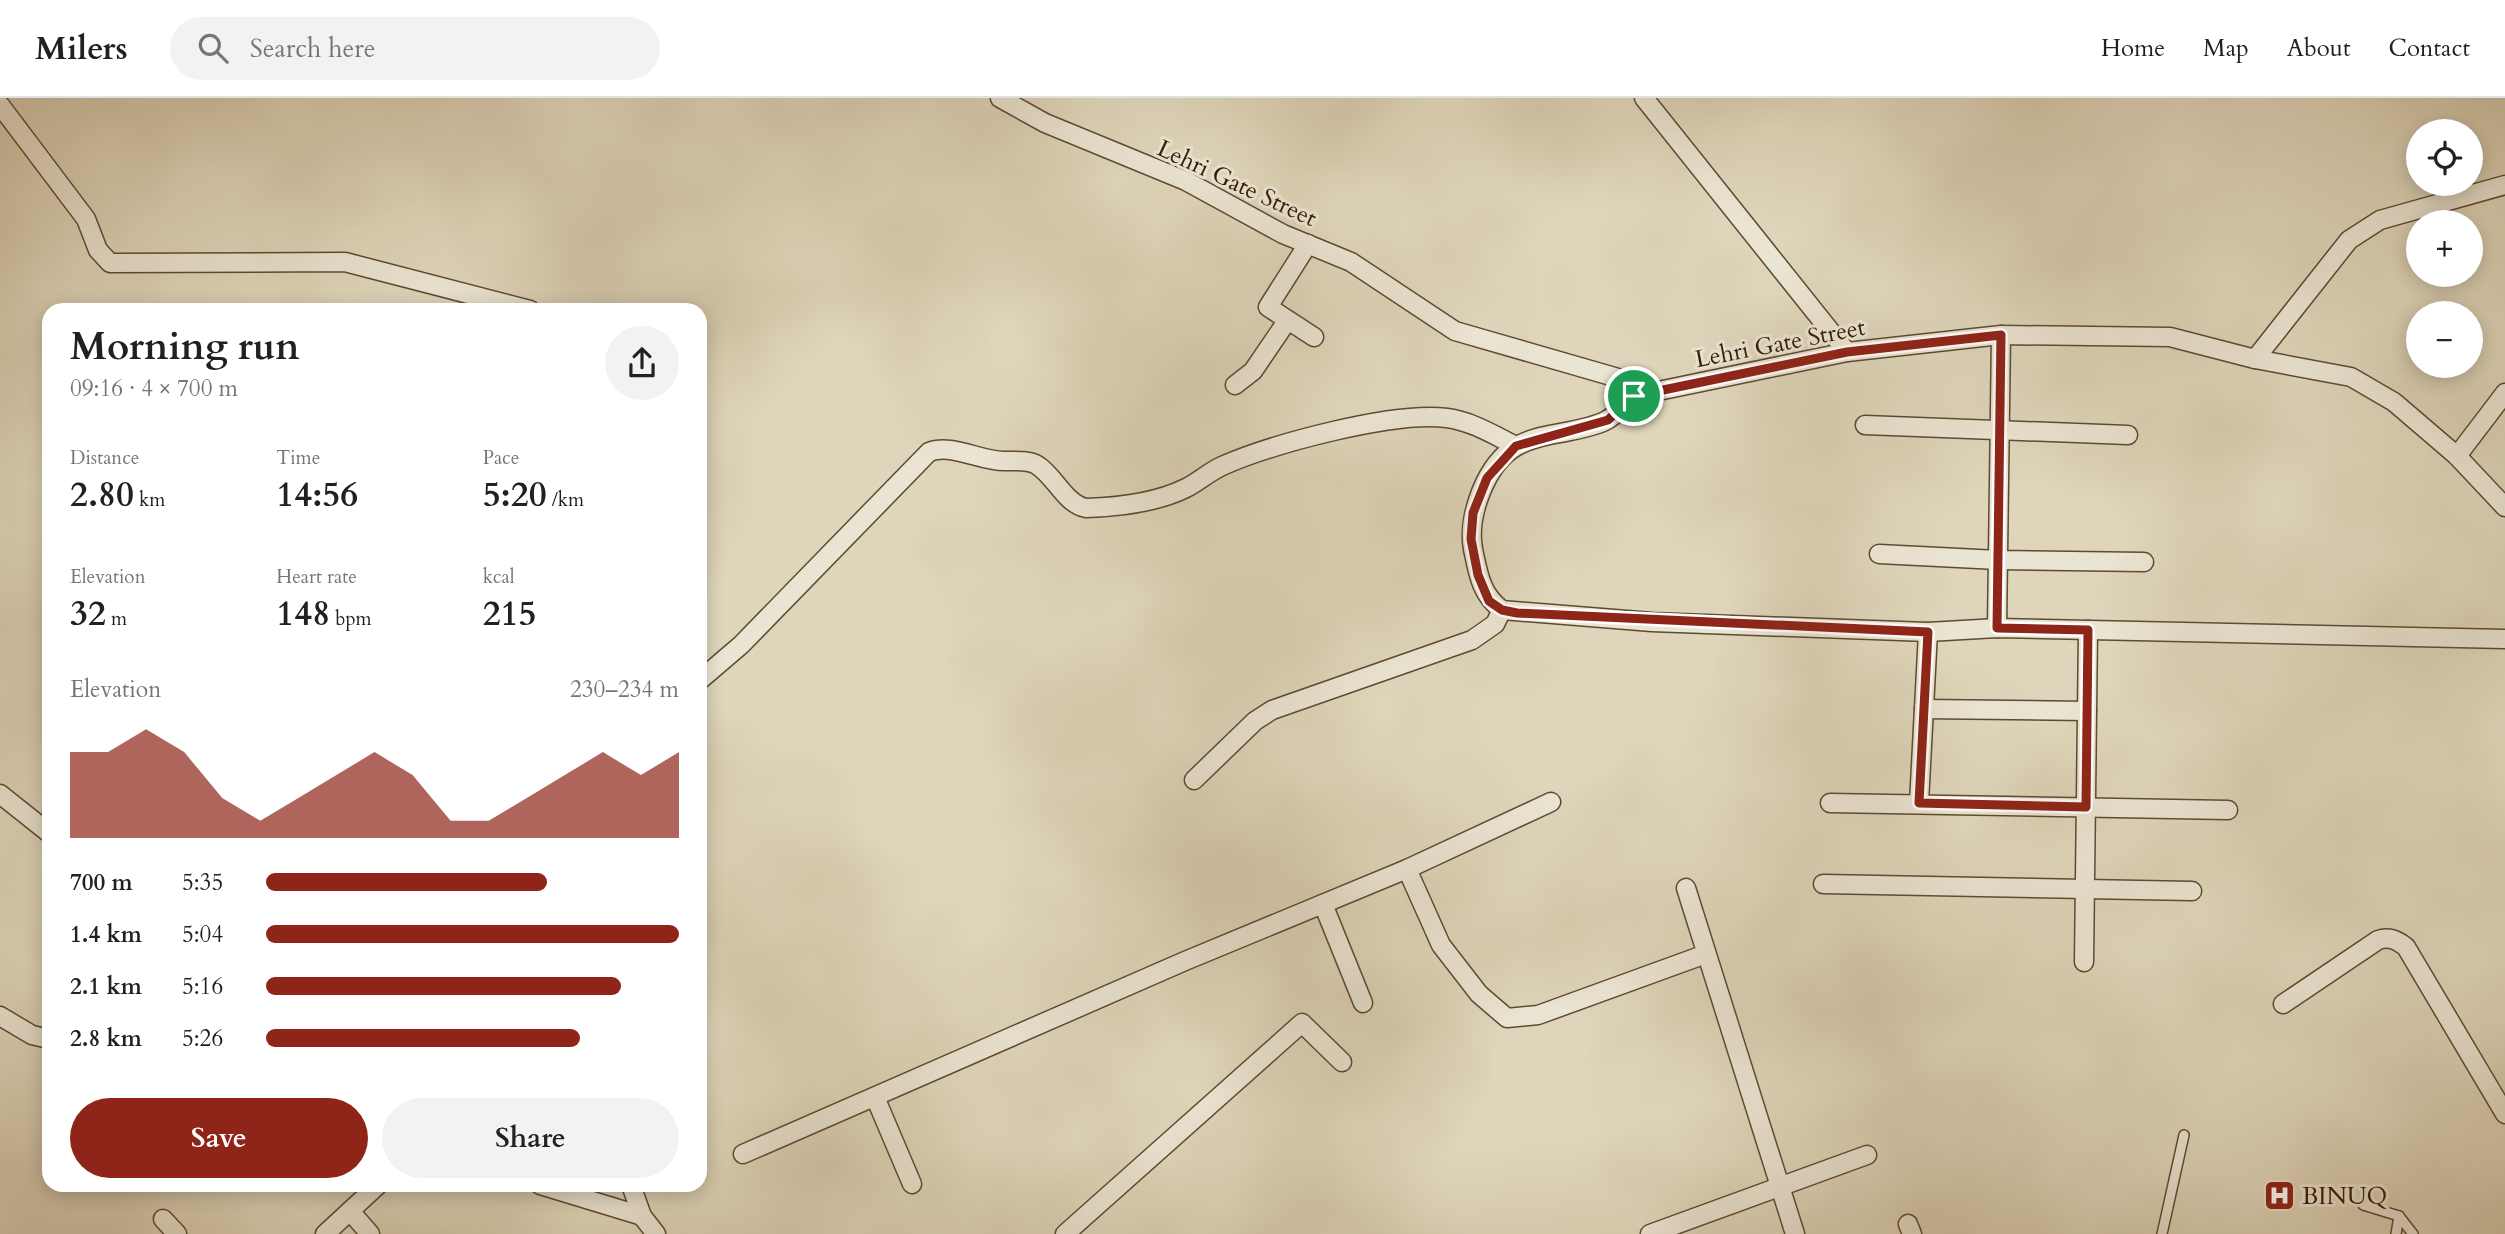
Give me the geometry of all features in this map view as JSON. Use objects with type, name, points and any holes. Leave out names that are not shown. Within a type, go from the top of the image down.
[{"type":"street","name":"Lehri Gate Street","points":[[1000,98],[1045,123],[1186,181],[1283,234],[1351,262],[1455,331],[1482,341],[1618,378],[1634,396],[1847,352],[2001,335],[2171,337],[2256,359],[2351,377],[2395,402],[2457,456],[2505,507]]},
{"type":"street","points":[[1644,98],[1847,352]]},
{"type":"street","points":[[0,104],[86,219],[98,250],[110,263],[345,262],[503,303]]},
{"type":"street","points":[[2256,359],[2349,240],[2362,229],[2380,220],[2505,185]]},
{"type":"street","points":[[1308,244],[1268,307],[1314,337]]},
{"type":"street","points":[[1235,385],[1259,363],[1287,321]]},
{"type":"street","points":[[1997,628],[2001,335]]},
{"type":"street","points":[[2457,456],[2505,393]]},
{"type":"street","points":[[1634,396],[1608,420],[1516,446],[1487,478],[1473,513],[1471,539],[1478,575],[1489,601],[1502,610],[1653,622],[1928,632],[1997,628],[2505,639]]},
{"type":"street","points":[[707,674],[741,645],[929,452],[940,448],[988,461],[1032,463],[1046,472],[1077,507],[1086,508],[1152,500],[1185,489],[1221,467],[1266,449],[1373,423],[1446,418],[1466,422],[1516,446]]},
{"type":"street","points":[[1866,425],[1999,433],[2128,435]]},
{"type":"street","points":[[1879,554],[1998,560],[2144,562]]},
{"type":"street","points":[[1194,780],[1255,721],[1272,710],[1472,640],[1495,624],[1502,610]]},
{"type":"street","points":[[2084,962],[2088,630]]},
{"type":"street","points":[[1919,803],[1928,632]]},
{"type":"street","points":[[1924,709],[2087,712]]},
{"type":"street","points":[[0,794],[42,827]]},
{"type":"street","points":[[743,1154],[1185,961],[1407,869],[1551,802]]},
{"type":"street","points":[[1830,803],[2228,810]]},
{"type":"street","points":[[1407,869],[1441,945],[1479,994],[1507,1018],[1538,1015],[1706,954]]},
{"type":"street","points":[[1824,884],[2192,891]]},
{"type":"street","points":[[1686,888],[1795,1234]]},
{"type":"street","points":[[1323,904],[1363,1003]]},
{"type":"street","points":[[2283,1004],[2378,940],[2392,938],[2406,947],[2505,1114]]},
{"type":"street","points":[[0,1016],[32,1035],[42,1037]]},
{"type":"street","points":[[1065,1234],[1158,1155],[1302,1023],[1342,1062]]},
{"type":"street","points":[[875,1097],[912,1184]]},
{"type":"street","points":[[1650,1234],[1778,1185],[1867,1155]]},
{"type":"street","points":[[325,1234],[370,1192]]},
{"type":"street","points":[[563,1192],[642,1216]]},
{"type":"street","points":[[633,1192],[642,1216],[656,1234]]},
{"type":"street","points":[[350,1211],[370,1234]]},
{"type":"street","points":[[163,1219],[177,1234]]},
{"type":"lane","points":[[2162,1234],[2184,1135]]},
{"type":"lane","points":[[2363,1205],[2399,1216],[2413,1234]]},
{"type":"lane","points":[[2396,1234],[2399,1216]]},
{"type":"place","name":"BINUQ","points":[[2279,1196]]},
{"type":"route","points":[[2001,335],[1997,628],[2088,630],[2086,807],[1919,803],[1928,632],[1653,622],[1517,613],[1502,610],[1489,601],[1478,575],[1471,539],[1473,513],[1487,478],[1516,446],[1588,428],[1608,420],[1634,396],[1847,352],[2001,335]]}]
